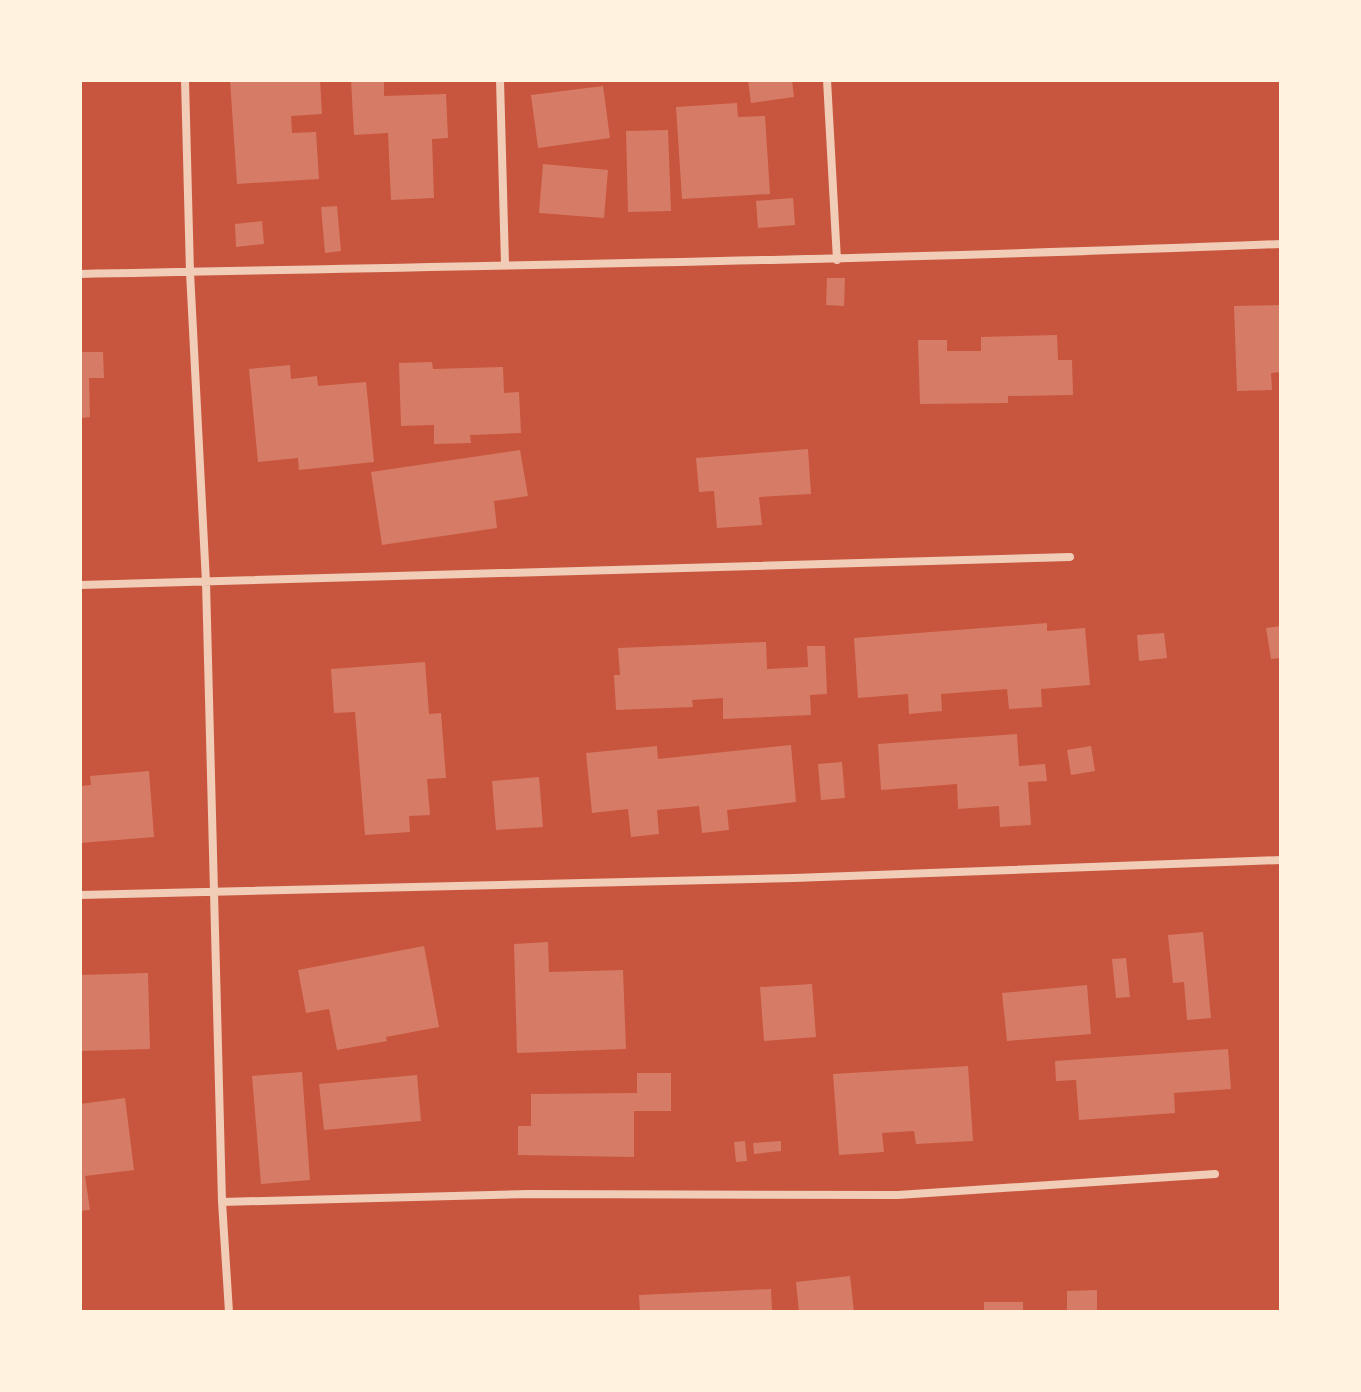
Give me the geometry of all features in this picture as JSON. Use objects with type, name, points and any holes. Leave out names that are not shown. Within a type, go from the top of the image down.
[{"type":"street","points":[[185,80],[190,272],[206,582],[222,1202],[229,1312]]},
{"type":"street","points":[[500,80],[505,264]]},
{"type":"street","points":[[827,80],[837,260]]},
{"type":"street","points":[[80,274],[837,260],[1281,244]]},
{"type":"street","points":[[80,585],[1070,557]]},
{"type":"street","points":[[80,895],[794,878],[1281,860]]},
{"type":"street","points":[[222,1202],[528,1194],[898,1195],[1215,1174]]},
{"type":"building","points":[[230,80],[320,80],[322,114],[291,116],[292,133],[316,132],[319,179],[237,184]]},
{"type":"building","points":[[351,80],[384,80],[384,96],[446,94],[448,138],[432,139],[434,198],[391,200],[388,133],[354,135]]},
{"type":"building","points":[[748,80],[792,80],[794,97],[751,103]]},
{"type":"building","points":[[603,86],[610,138],[538,148],[531,95]]},
{"type":"building","points":[[737,103],[738,117],[765,116],[770,194],[682,199],[676,107]]},
{"type":"building","points":[[668,130],[671,211],[628,212],[626,131]]},
{"type":"building","points":[[543,164],[608,170],[604,218],[539,213]]},
{"type":"building","points":[[793,198],[795,225],[758,228],[756,201]]},
{"type":"building","points":[[337,206],[341,251],[325,253],[321,207]]},
{"type":"building","points":[[262,221],[264,244],[236,247],[235,224]]},
{"type":"building","points":[[827,278],[845,278],[844,306],[826,305]]},
{"type":"building","points":[[1281,305],[1281,372],[1271,373],[1272,390],[1237,391],[1234,306]]},
{"type":"building","points":[[1057,335],[1058,360],[1072,360],[1073,395],[1008,396],[1008,403],[920,404],[918,340],[947,340],[947,351],[981,351],[981,337]]},
{"type":"building","points":[[80,352],[103,352],[104,378],[89,378],[90,417],[80,418]]},
{"type":"building","points":[[432,362],[433,369],[503,367],[504,393],[519,392],[521,433],[470,435],[471,443],[434,444],[434,425],[401,426],[399,363]]},
{"type":"building","points":[[290,365],[291,379],[317,376],[318,386],[366,382],[374,462],[299,470],[298,458],[258,462],[249,369]]},
{"type":"building","points":[[808,449],[811,494],[759,497],[762,525],[717,528],[714,491],[699,492],[696,458]]},
{"type":"building","points":[[520,450],[528,496],[494,501],[497,528],[382,545],[371,472]]},
{"type":"building","points":[[1047,623],[1047,631],[1085,628],[1090,685],[1041,689],[1042,707],[1009,709],[1007,689],[941,694],[942,711],[909,714],[908,694],[858,698],[854,638]]},
{"type":"building","points":[[1281,626],[1281,658],[1271,659],[1266,628]]},
{"type":"building","points":[[1164,633],[1167,658],[1139,661],[1137,635]]},
{"type":"building","points":[[766,642],[767,669],[808,667],[807,646],[825,646],[827,694],[810,695],[811,715],[723,719],[723,698],[692,700],[693,707],[616,710],[614,675],[620,675],[618,648]]},
{"type":"building","points":[[425,662],[429,714],[441,713],[446,778],[427,779],[430,815],[409,816],[410,832],[365,835],[355,712],[334,713],[331,669]]},
{"type":"building","points":[[1017,734],[1019,766],[1045,764],[1047,781],[1028,782],[1031,825],[1000,827],[999,806],[958,809],[957,784],[881,790],[878,744]]},
{"type":"building","points":[[791,745],[796,802],[727,810],[729,830],[702,833],[699,806],[657,810],[659,834],[631,837],[628,809],[592,813],[586,753],[657,746],[658,759]]},
{"type":"building","points":[[1091,746],[1095,771],[1071,775],[1067,750]]},
{"type":"building","points":[[842,762],[845,798],[821,800],[818,764]]},
{"type":"building","points":[[149,771],[154,837],[80,843],[80,786],[91,785],[90,776]]},
{"type":"building","points":[[539,777],[543,827],[496,830],[492,781]]},
{"type":"building","points":[[1203,932],[1211,1018],[1187,1020],[1184,982],[1173,983],[1168,935]]},
{"type":"building","points":[[548,942],[549,972],[623,970],[626,1049],[517,1053],[514,944]]},
{"type":"building","points":[[424,946],[439,1027],[337,1050],[329,1009],[306,1013],[298,970]]},
{"type":"building","points":[[1126,958],[1130,997],[1116,998],[1112,959]]},
{"type":"building","points":[[148,973],[150,1049],[80,1051],[80,975]]},
{"type":"building","points":[[812,984],[816,1037],[764,1041],[760,987]]},
{"type":"building","points":[[1087,985],[1091,1034],[1007,1041],[1002,993]]},
{"type":"building","points":[[1228,1049],[1231,1089],[1174,1093],[1175,1113],[1079,1120],[1076,1080],[1056,1081],[1055,1061]]},
{"type":"building","points":[[968,1066],[973,1141],[916,1144],[914,1131],[882,1133],[884,1152],[839,1155],[833,1074]]},
{"type":"building","points":[[302,1072],[310,1180],[261,1184],[252,1076]]},
{"type":"building","points":[[637,1073],[671,1073],[671,1111],[634,1111],[634,1157],[518,1155],[518,1126],[531,1126],[531,1094],[637,1093]]},
{"type":"building","points":[[417,1075],[421,1121],[324,1130],[319,1084]]},
{"type":"building","points":[[125,1098],[134,1170],[85,1176],[90,1210],[80,1211],[80,1104]]},
{"type":"building","points":[[745,1141],[747,1161],[736,1162],[734,1142]]},
{"type":"building","points":[[781,1141],[781,1151],[754,1154],[753,1143]]},
{"type":"building","points":[[850,1276],[854,1312],[799,1312],[796,1282]]},
{"type":"building","points":[[771,1289],[772,1312],[640,1312],[639,1295]]},
{"type":"building","points":[[1097,1290],[1097,1312],[1067,1312],[1067,1291]]},
{"type":"building","points":[[984,1302],[1023,1302],[1023,1312],[984,1312]]}]
